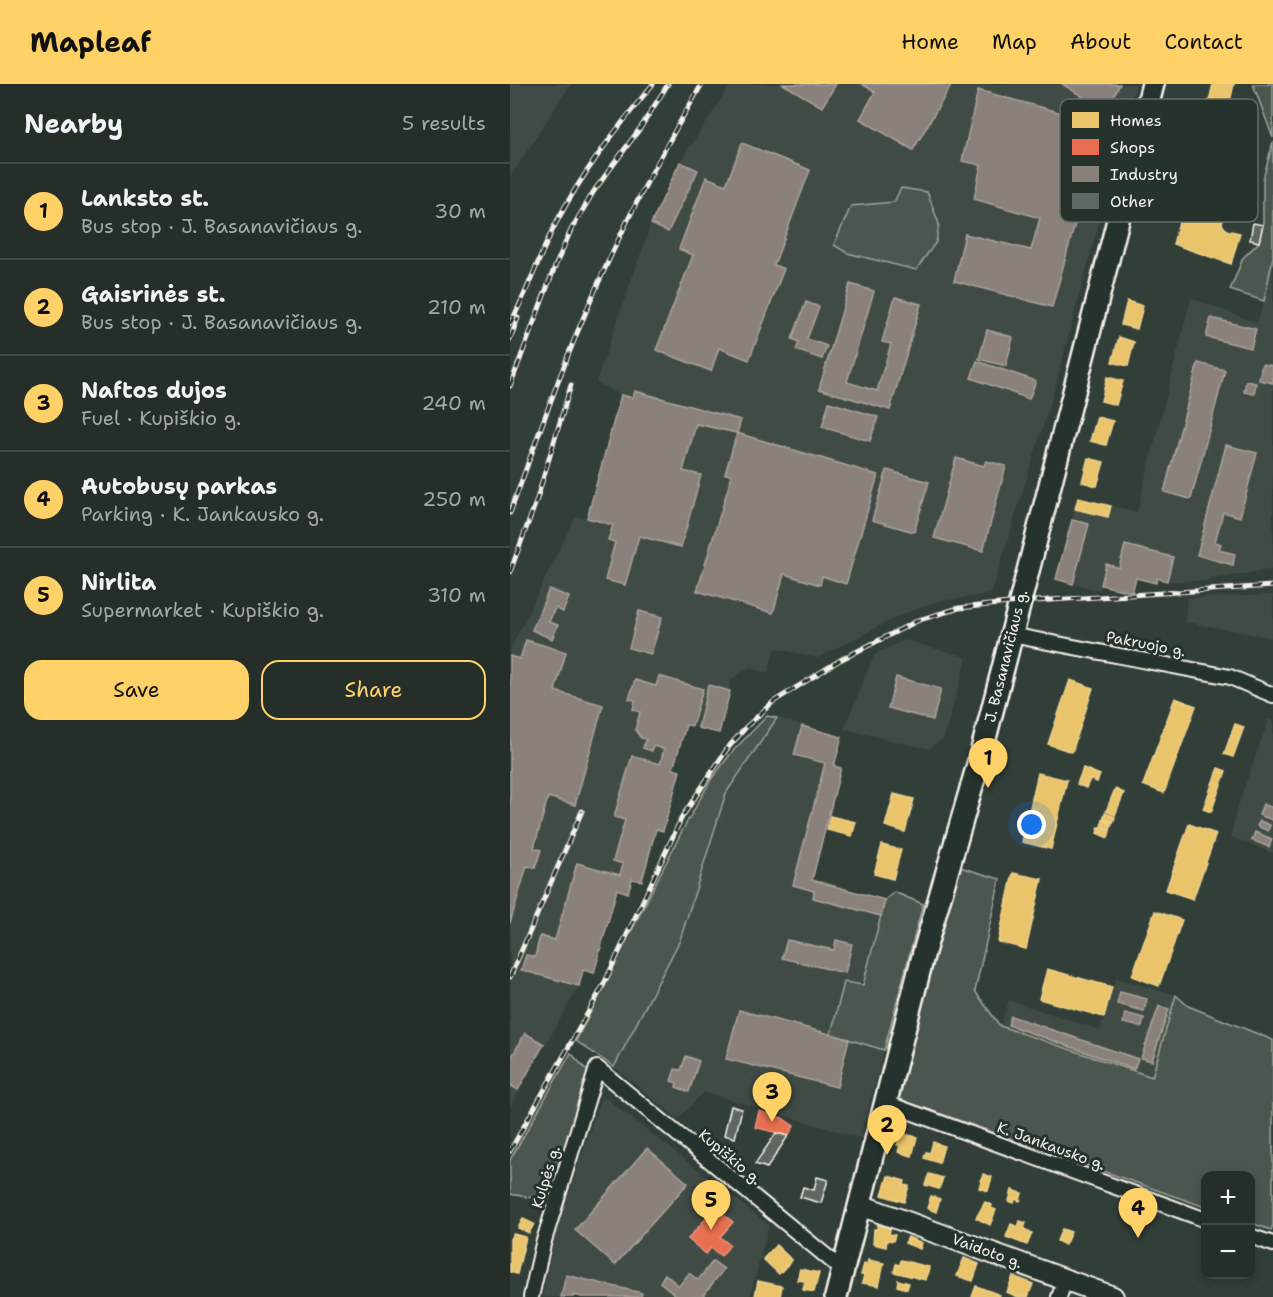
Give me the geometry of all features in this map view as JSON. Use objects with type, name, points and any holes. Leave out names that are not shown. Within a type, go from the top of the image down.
[{"type":"main road","name":"J. Basanavičiaus g.","points":[[1149,99],[1153,84]]},
{"type":"main road","name":"J. Basanavičiaus g.","points":[[836,1297],[941,890],[981,754],[1117,222]]},
{"type":"main road","name":"Vaidoto g.","points":[[860,1205],[1062,1288],[1113,1297]]},
{"type":"street","name":"Pakruojo g.","points":[[1011,635],[1230,677],[1273,695]]},
{"type":"street","name":"Kupiškio g.","points":[[597,1068],[843,1270]]},
{"type":"street","name":"Kulpės g.","points":[[531,1297],[543,1244],[597,1068]]},
{"type":"street","name":"K. Jankausko g.","points":[[886,1103],[1201,1218]]},
{"type":"street","points":[[1255,1237],[1273,1244]]},
{"type":"shaded area","points":[[510,84],[571,84],[510,177]]},
{"type":"shaded area","points":[[731,84],[1136,84],[1132,99],[1060,99],[1060,222],[1099,222],[1055,387],[991,594],[935,602],[901,615],[817,658],[775,648],[768,673],[749,668],[731,680],[719,733],[686,725],[673,769],[680,771],[663,831],[656,829],[642,881],[632,879],[628,893],[617,890],[594,973],[583,970],[579,986],[510,1107],[510,650],[575,517],[587,517],[620,395],[596,382],[651,224],[680,162]]},
{"type":"shaded area","points":[[1253,84],[1273,84],[1273,138]]},
{"type":"shaded area","points":[[1273,142],[1273,257],[1264,301],[1230,290],[1243,258],[1259,242],[1263,225],[1263,179]]},
{"type":"shaded area","points":[[901,188],[927,192],[939,224],[936,242],[916,270],[847,253],[834,245],[851,206],[894,202]]},
{"type":"shaded area","points":[[1273,257],[1273,569],[1203,581],[1167,581],[1157,578],[1156,583],[1136,578],[1132,592],[1101,585],[1100,590],[1056,580],[1078,498],[1137,512],[1191,298],[1257,323]]},
{"type":"shaded area","points":[[1273,595],[1273,638],[1185,622],[1187,598]]},
{"type":"shaded area","points":[[904,640],[967,657],[944,738],[929,749],[844,729],[874,655]]},
{"type":"shaded area","points":[[767,716],[777,718],[726,793],[680,940],[614,1067],[576,1041],[682,831],[712,778],[733,751]]},
{"type":"shaded area","points":[[777,718],[842,737],[835,766],[841,768],[812,880],[885,900],[862,985],[832,1034],[884,1050],[860,1138],[704,1092],[678,1119],[614,1067],[680,940],[726,793]]},
{"type":"shaded area","points":[[1269,719],[1273,721],[1273,853],[1231,837],[1236,811]]},
{"type":"shaded area","points":[[960,867],[1000,879],[975,991],[1000,1026],[1152,1077],[1176,995],[1188,1006],[1273,1040],[1273,1225],[1271,1230],[1255,1224],[1255,1171],[1201,1171],[1201,1206],[896,1098]]},
{"type":"shaded area","points":[[894,892],[923,904],[884,1050],[831,1034],[844,982],[863,985],[885,900]]},
{"type":"shaded area","points":[[1116,978],[1176,995],[1152,1077],[1000,1026],[1009,1000],[1100,1030]]},
{"type":"shaded area","points":[[571,1053],[591,1075],[552,1201],[510,1194],[510,1160]]},
{"type":"shaded area","points":[[602,1095],[769,1225],[750,1297],[542,1297],[555,1234]]},
{"type":"building: Homes","points":[[1213,84],[1234,84],[1231,99],[1209,99]]},
{"type":"building: Homes","points":[[1179,222],[1222,222],[1226,230],[1240,233],[1231,264],[1173,244]]},
{"type":"building: Homes","points":[[1127,301],[1143,306],[1137,329],[1121,325]]},
{"type":"building: Homes","points":[[1119,337],[1134,342],[1128,366],[1112,362]]},
{"type":"building: Homes","points":[[1107,377],[1123,381],[1116,405],[1101,401]]},
{"type":"building: Homes","points":[[1097,417],[1113,421],[1106,445],[1090,441]]},
{"type":"building: Homes","points":[[1088,458],[1104,462],[1097,486],[1082,482]]},
{"type":"building: Homes","points":[[1078,498],[1111,506],[1108,517],[1075,509]]},
{"type":"building: Homes","points":[[1070,680],[1093,688],[1072,752],[1048,744]]},
{"type":"building: Homes","points":[[1175,698],[1196,706],[1164,793],[1143,785]]},
{"type":"building: Homes","points":[[1235,724],[1244,727],[1233,757],[1224,754]]},
{"type":"building: Homes","points":[[1083,768],[1100,775],[1097,782],[1090,779],[1086,788],[1077,784]]},
{"type":"building: Homes","points":[[1218,768],[1226,771],[1211,812],[1203,809]]},
{"type":"building: Homes","points":[[1038,773],[1067,780],[1051,849],[1022,842]]},
{"type":"building: Homes","points":[[1115,789],[1124,793],[1115,815],[1106,811]]},
{"type":"building: Homes","points":[[894,794],[914,799],[905,832],[885,826]]},
{"type":"building: Homes","points":[[1105,813],[1115,817],[1113,823],[1103,819]]},
{"type":"building: Homes","points":[[830,816],[856,822],[852,836],[827,830]]},
{"type":"building: Homes","points":[[1103,820],[1112,824],[1110,830],[1101,826]]},
{"type":"building: Homes","points":[[1189,824],[1216,834],[1193,899],[1166,890]]},
{"type":"building: Homes","points":[[1099,827],[1110,831],[1108,838],[1097,833]]},
{"type":"building: Homes","points":[[882,845],[901,850],[893,879],[874,874]]},
{"type":"building: Homes","points":[[1013,873],[1042,879],[1026,949],[998,942]]},
{"type":"building: Homes","points":[[1155,911],[1182,920],[1159,986],[1132,976]]},
{"type":"building: Homes","points":[[1047,969],[1112,987],[1104,1017],[1039,999]]},
{"type":"building: Homes","points":[[900,1133],[917,1137],[912,1156],[898,1152]]},
{"type":"building: Homes","points":[[933,1142],[944,1146],[939,1163],[924,1158],[926,1152],[930,1153]]},
{"type":"building: Homes","points":[[929,1174],[943,1178],[939,1189],[925,1185]]},
{"type":"building: Homes","points":[[983,1174],[992,1177],[988,1191],[979,1188]]},
{"type":"building: Homes","points":[[888,1176],[905,1181],[904,1185],[909,1186],[904,1202],[882,1195]]},
{"type":"building: Homes","points":[[1012,1190],[1022,1193],[1020,1201],[1015,1199],[1014,1203],[1009,1201]]},
{"type":"building: Homes","points":[[931,1196],[940,1199],[936,1212],[927,1208]]},
{"type":"building: Homes","points":[[985,1202],[996,1210],[990,1225],[976,1218]]},
{"type":"building: Homes","points":[[523,1219],[534,1224],[529,1233],[518,1228]]},
{"type":"building: Homes","points":[[1020,1221],[1026,1223],[1024,1229],[1032,1233],[1027,1245],[1006,1237],[1011,1224],[1018,1227]]},
{"type":"building: Homes","points":[[878,1222],[891,1225],[889,1234],[895,1235],[893,1241],[887,1240],[886,1247],[873,1244],[874,1229],[877,1229]]},
{"type":"building: Homes","points":[[1062,1229],[1071,1232],[1065,1245],[1057,1241]]},
{"type":"building: Homes","points":[[513,1234],[526,1237],[517,1274],[510,1272],[510,1239]]},
{"type":"building: Homes","points":[[908,1237],[922,1243],[920,1249],[905,1243]]},
{"type":"building: Homes","points":[[776,1245],[792,1260],[779,1274],[763,1259]]},
{"type":"building: Homes","points":[[964,1258],[979,1264],[973,1281],[957,1276]]},
{"type":"building: Homes","points":[[868,1260],[884,1263],[879,1286],[862,1283],[864,1275],[861,1275],[864,1264],[867,1264]]},
{"type":"building: Homes","points":[[901,1260],[929,1267],[926,1280],[894,1272],[896,1264],[900,1265]]},
{"type":"building: Homes","points":[[800,1269],[819,1273],[814,1292],[803,1290],[805,1281],[797,1280]]},
{"type":"building: Homes","points":[[1013,1276],[1033,1284],[1028,1297],[1018,1297],[1007,1292]]},
{"type":"building: Homes","points":[[898,1280],[909,1283],[907,1289],[897,1286]]},
{"type":"building: Homes","points":[[758,1281],[782,1286],[780,1297],[755,1296]]},
{"type":"building: Homes","points":[[976,1286],[1000,1295],[999,1297],[972,1297]]},
{"type":"building: Shops","points":[[759,1111],[782,1118],[794,1126],[788,1136],[755,1127]]},
{"type":"building: Shops","points":[[715,1208],[733,1222],[720,1237],[730,1245],[721,1256],[711,1248],[706,1254],[688,1239]]},
{"type":"building: Industry","points":[[783,84],[836,84],[822,107]]},
{"type":"building: Industry","points":[[862,84],[952,84],[913,150],[860,119],[875,92]]},
{"type":"building: Industry","points":[[1062,84],[1120,84],[1112,99],[1081,99],[1082,96]]},
{"type":"building: Industry","points":[[978,90],[1060,113],[1060,222],[1075,222],[1052,307],[954,281],[965,234],[1031,250],[1040,218],[974,199],[981,165],[962,161]]},
{"type":"building: Industry","points":[[742,143],[810,170],[774,265],[784,269],[749,360],[719,348],[711,371],[656,350],[693,255],[679,249],[706,177],[726,185]]},
{"type":"building: Industry","points":[[680,162],[698,170],[668,232],[651,224]]},
{"type":"building: Industry","points":[[850,284],[874,291],[847,382],[877,391],[891,344],[882,342],[895,297],[921,304],[890,410],[819,389]]},
{"type":"building: Industry","points":[[806,302],[819,307],[807,339],[827,346],[822,359],[796,350],[799,342],[792,339]]},
{"type":"building: Industry","points":[[1211,318],[1256,329],[1251,348],[1206,337]]},
{"type":"building: Industry","points":[[987,330],[1013,337],[1006,366],[979,359]]},
{"type":"building: Industry","points":[[977,361],[1036,381],[1029,399],[971,378]]},
{"type":"building: Industry","points":[[1198,363],[1225,370],[1191,499],[1164,492]]},
{"type":"building: Industry","points":[[1262,364],[1273,366],[1273,383],[1259,380]]},
{"type":"building: Industry","points":[[1246,381],[1256,383],[1254,394],[1244,392]]},
{"type":"building: Industry","points":[[635,391],[741,420],[737,433],[696,424],[683,471],[701,475],[681,547],[639,536],[625,585],[605,580],[615,542],[608,540],[613,525],[587,518],[621,395],[633,398]]},
{"type":"building: Industry","points":[[829,402],[878,417],[870,441],[822,427]]},
{"type":"building: Industry","points":[[737,433],[878,475],[846,584],[822,576],[820,585],[784,574],[773,613],[697,591],[732,475],[725,474]]},
{"type":"building: Industry","points":[[1226,445],[1257,453],[1240,517],[1223,512],[1215,542],[1221,544],[1219,550],[1235,554],[1233,565],[1197,555]]},
{"type":"building: Industry","points":[[956,458],[984,466],[986,461],[1006,466],[983,551],[934,538]]},
{"type":"building: Industry","points":[[887,470],[929,482],[914,532],[872,520]]},
{"type":"building: Industry","points":[[1072,520],[1089,524],[1073,584],[1056,579]]},
{"type":"building: Industry","points":[[1125,545],[1173,557],[1167,581],[1157,578],[1156,583],[1136,578],[1132,592],[1101,585],[1106,564],[1119,568]]},
{"type":"building: Industry","points":[[549,589],[569,597],[563,612],[555,608],[549,622],[558,625],[552,639],[532,630]]},
{"type":"building: Industry","points":[[639,611],[662,617],[651,654],[629,648]]},
{"type":"building: Industry","points":[[526,640],[566,652],[555,691],[603,705],[575,805],[548,797],[534,848],[541,850],[535,868],[527,866],[510,923],[510,656],[520,659]]},
{"type":"building: Industry","points":[[659,676],[703,689],[692,726],[686,725],[673,769],[680,771],[663,831],[656,829],[642,881],[632,879],[628,893],[617,889],[594,973],[583,970],[579,986],[521,970],[526,955],[535,957],[540,936],[555,940],[577,863],[620,875],[623,864],[613,861],[625,820],[614,817],[632,756],[660,764],[664,749],[653,746],[652,751],[643,748],[646,739],[641,738],[635,730],[640,712],[633,710],[635,700],[629,699],[635,680],[656,686]]},
{"type":"building: Industry","points":[[896,677],[941,689],[933,720],[888,708]]},
{"type":"building: Industry","points":[[708,685],[730,691],[719,733],[698,728]]},
{"type":"building: Industry","points":[[802,726],[842,737],[834,766],[841,768],[812,880],[885,900],[881,916],[813,898],[814,891],[793,885],[825,763],[794,755]]},
{"type":"building: Industry","points":[[1263,804],[1273,808],[1272,820],[1259,815]]},
{"type":"building: Industry","points":[[1260,821],[1270,825],[1268,831],[1257,826]]},
{"type":"building: Industry","points":[[1255,832],[1272,839],[1269,847],[1252,840]]},
{"type":"building: Industry","points":[[787,940],[834,950],[836,940],[852,944],[845,973],[782,958]]},
{"type":"building: Industry","points":[[1120,992],[1147,999],[1144,1011],[1117,1004]]},
{"type":"building: Industry","points":[[1159,1006],[1169,1009],[1152,1061],[1141,1058]]},
{"type":"building: Industry","points":[[739,1010],[849,1039],[837,1087],[726,1059]]},
{"type":"building: Industry","points":[[1125,1013],[1144,1018],[1142,1027],[1123,1023]]},
{"type":"building: Industry","points":[[1011,1016],[1138,1059],[1134,1069],[1008,1025]]},
{"type":"building: Industry","points":[[525,1033],[544,1044],[518,1090],[510,1085],[510,1060]]},
{"type":"building: Industry","points":[[686,1056],[699,1061],[689,1092],[676,1087],[677,1083],[671,1081],[675,1069],[681,1070]]},
{"type":"building: Industry","points":[[647,1148],[688,1183],[615,1265],[575,1230]]},
{"type":"building: Industry","points":[[713,1261],[724,1269],[702,1297],[678,1297],[660,1282],[665,1274],[679,1286],[689,1273],[698,1280]]},
{"type":"building: Industry","points":[[566,1275],[642,1293],[641,1297],[573,1295],[573,1297],[561,1297]]},
{"type":"building: Other","points":[[1253,223],[1263,225],[1259,242],[1250,240]]},
{"type":"building: Other","points":[[731,1106],[742,1109],[735,1138],[724,1135]]},
{"type":"building: Other","points":[[776,1133],[788,1136],[767,1168],[755,1164]]},
{"type":"building: Other","points":[[817,1177],[828,1180],[821,1203],[800,1197],[803,1187],[814,1190]]},
{"type":"railway","points":[[510,324],[566,204],[601,151],[653,84]]},
{"type":"railway","points":[[510,386],[571,230],[594,191],[641,127],[668,84]]},
{"type":"railway","points":[[510,513],[590,301],[651,175],[702,84]]},
{"type":"railway","points":[[510,339],[518,318]]},
{"type":"railway","points":[[510,572],[536,502],[571,385]]},
{"type":"railway","points":[[510,1151],[603,986],[682,817],[727,749],[746,727],[773,702],[840,660],[919,620],[959,608],[1273,586]]},
{"type":"railway","points":[[510,977],[582,811]]},
{"type":"place","name":"Lanksto st.","points":[[988,788]]},
{"type":"place","name":"Naftos dujos","points":[[772,1122]]},
{"type":"place","name":"Gaisrinės st.","points":[[887,1155]]},
{"type":"place","name":"Nirlita","points":[[711,1230]]},
{"type":"place","name":"Autobusų parkas","points":[[1138,1238]]}]
